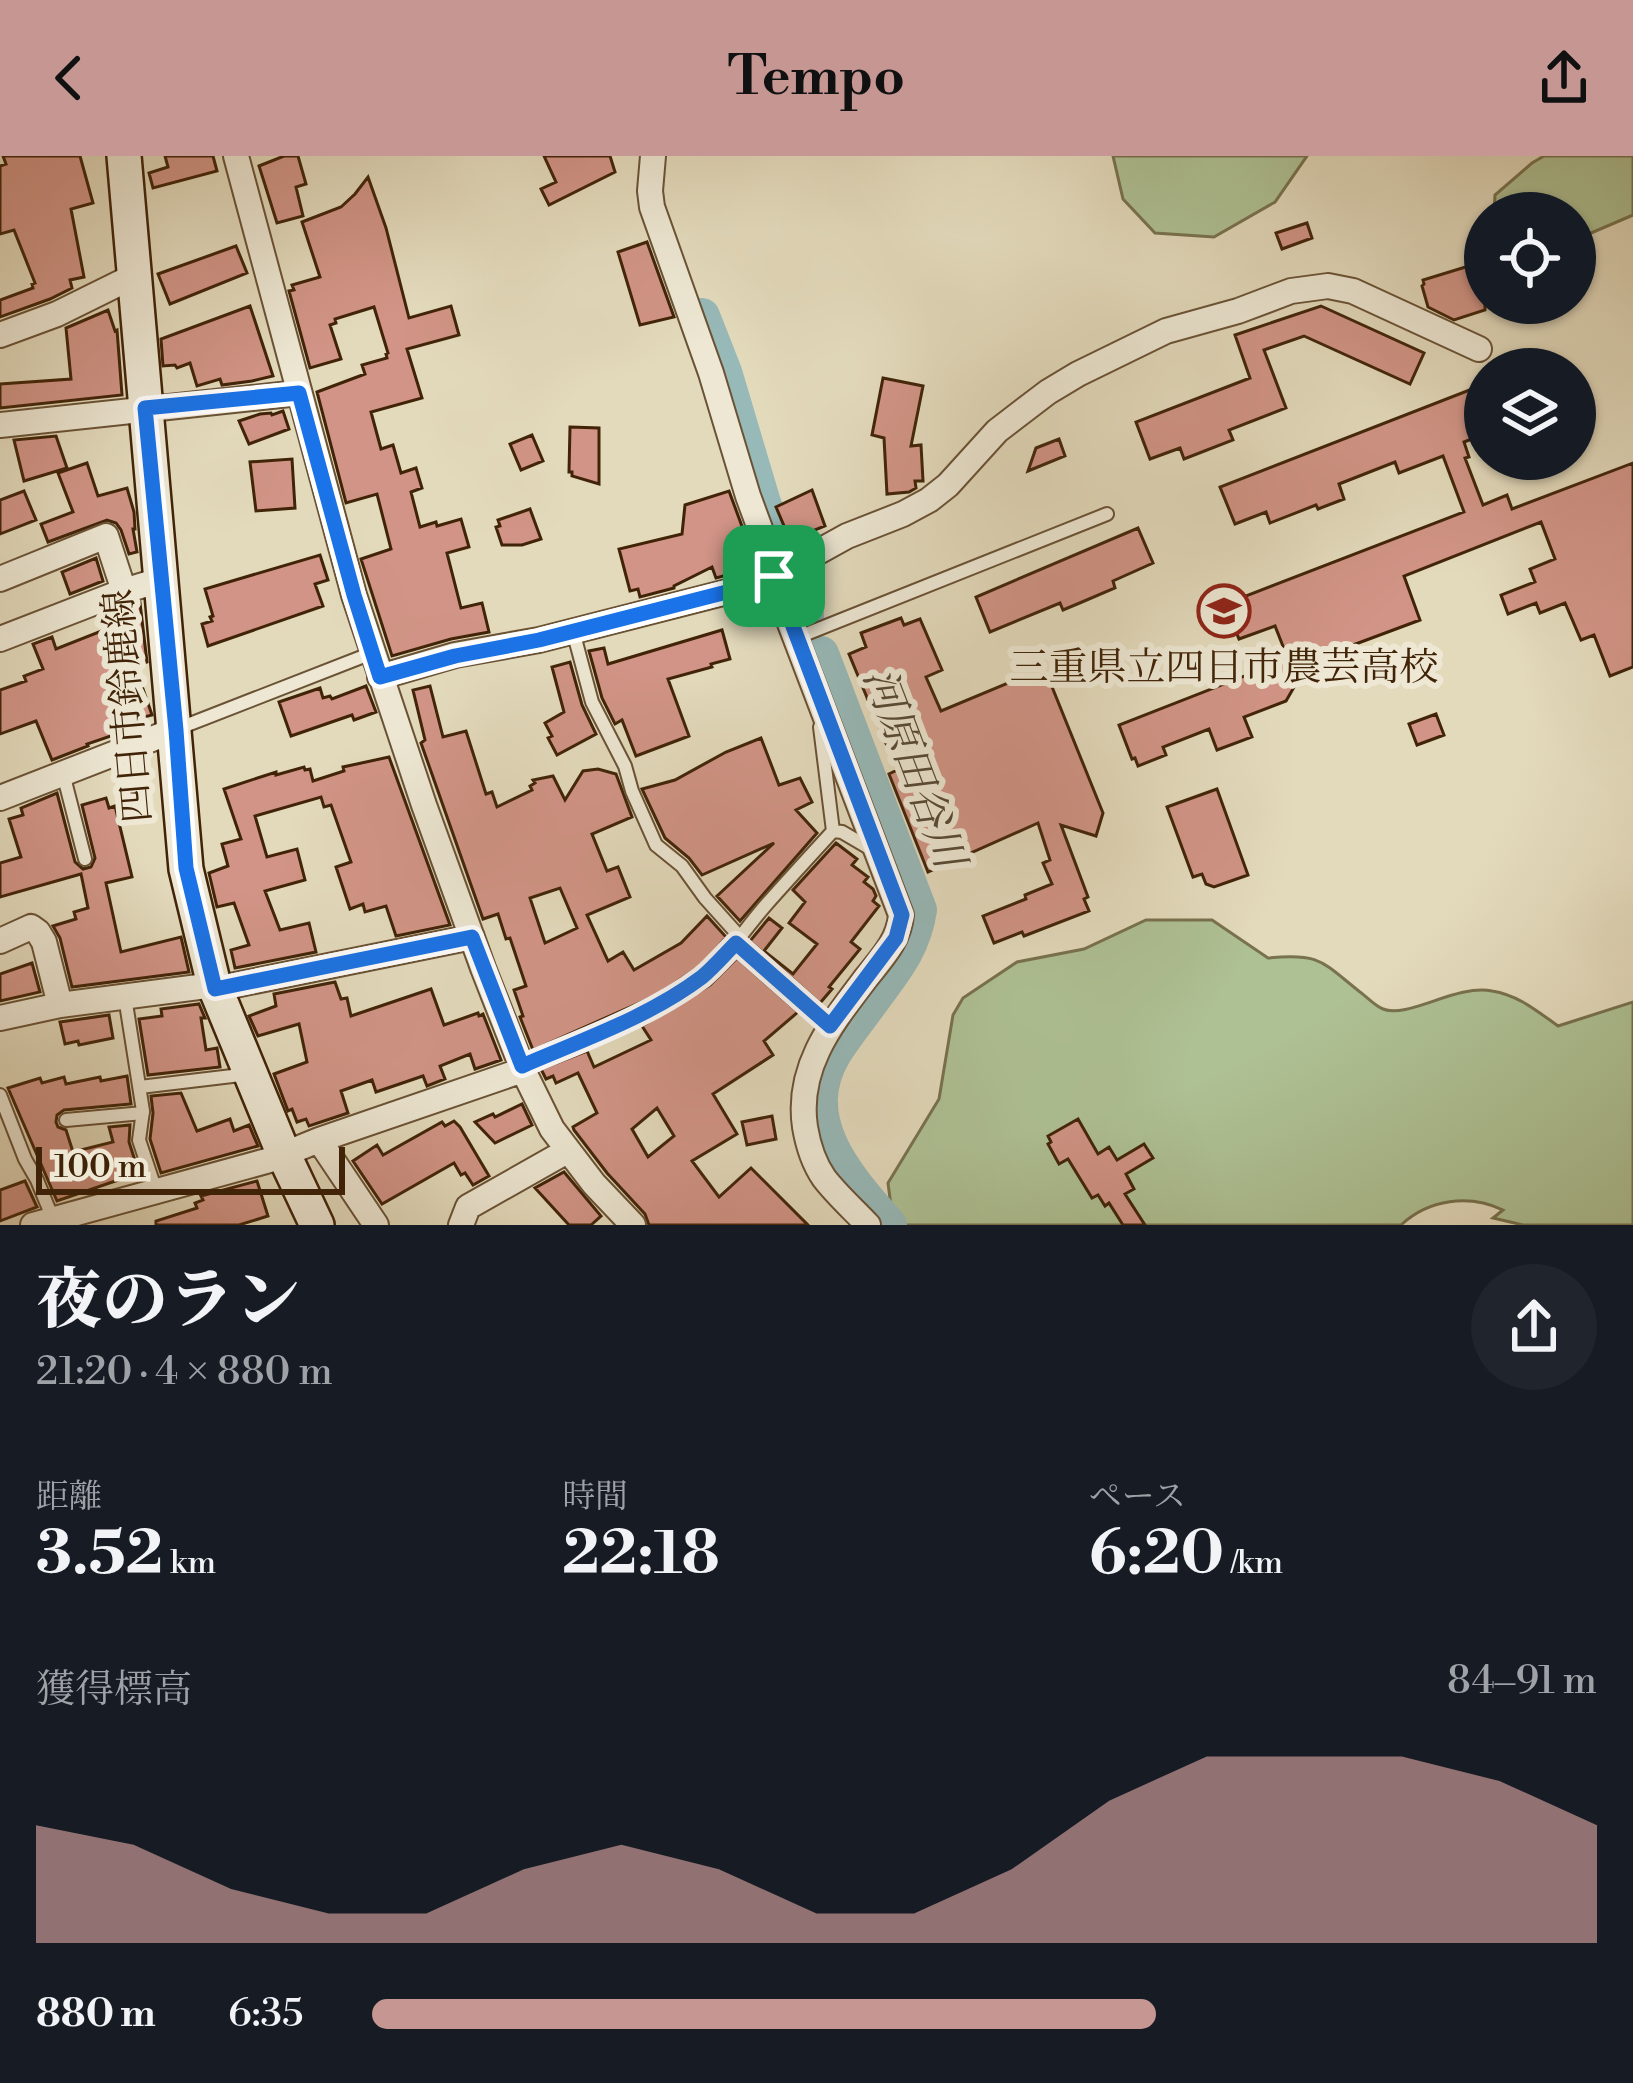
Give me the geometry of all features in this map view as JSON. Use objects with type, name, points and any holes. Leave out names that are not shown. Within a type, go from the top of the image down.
[{"type":"main road","name":"四日市鈴鹿線","points":[[124,156],[186,868],[214,987],[317,1225]]},
{"type":"street","points":[[236,156],[376,665],[472,937],[552,1130],[633,1225]]},
{"type":"street","points":[[653,156],[652,207],[748,496],[773,564],[784,571],[795,639],[902,915],[896,938],[830,1026],[810,1066],[802,1110],[809,1150],[824,1178],[868,1225]]},
{"type":"street","points":[[0,334],[57,314],[134,276]]},
{"type":"street","points":[[376,665],[455,656],[573,631],[762,583],[847,536],[929,500],[997,431],[1078,374],[1166,332],[1291,291],[1328,286],[1354,291],[1477,348]]},
{"type":"street","points":[[0,424],[299,393]]},
{"type":"street","points":[[0,579],[106,536],[124,591]]},
{"type":"street","points":[[0,639],[160,580]]},
{"type":"street","points":[[0,798],[176,730]]},
{"type":"street","points":[[0,941],[31,927],[38,932],[60,1005]]},
{"type":"street","points":[[0,1018],[60,1005],[214,987],[472,937]]},
{"type":"street","points":[[55,1222],[284,1155],[523,1068]]},
{"type":"street","points":[[319,1140],[376,1225]]},
{"type":"street","points":[[461,1225],[468,1207],[567,1151]]},
{"type":"lane","points":[[795,639],[1107,514]]},
{"type":"lane","points":[[573,631],[592,702],[625,766],[656,845],[682,866],[738,940],[830,1026]]},
{"type":"lane","points":[[176,730],[376,665]]},
{"type":"lane","points":[[523,1068],[634,1017],[704,975],[833,831],[812,683]]},
{"type":"lane","points":[[65,772],[86,859]]},
{"type":"lane","points":[[833,831],[877,853]]},
{"type":"lane","points":[[125,997],[143,1113],[139,1140],[157,1192]]},
{"type":"lane","points":[[140,1087],[250,1074]]},
{"type":"lane","points":[[0,1095],[55,1222]]},
{"type":"lane","points":[[66,1120],[143,1113]]},
{"type":"green space","points":[[1113,156],[1307,156],[1275,202],[1214,237],[1155,233],[1123,199]]},
{"type":"green space","points":[[1544,156],[1633,156],[1633,215],[1596,231],[1596,192],[1498,192]]},
{"type":"green space","points":[[1146,920],[1212,920],[1268,958],[1319,962],[1377,1006],[1393,1011],[1463,992],[1492,991],[1519,1000],[1558,1026],[1633,1002],[1633,1225],[1523,1225],[1493,1218],[1503,1210],[1463,1201],[1424,1209],[1401,1225],[897,1225],[888,1183],[939,1099],[953,1015],[963,998],[1017,962],[1084,949]]},
{"type":"building","points":[[3,156],[80,156],[93,203],[71,209],[84,277],[70,280],[72,288],[50,299],[0,317],[0,300],[33,288],[35,283],[14,230],[0,234]]},
{"type":"building","points":[[165,156],[213,156],[217,171],[153,188],[149,173],[168,167]]},
{"type":"building","points":[[298,156],[306,184],[296,187],[303,216],[277,223],[259,166]]},
{"type":"building","points":[[544,156],[610,156],[615,172],[549,205],[541,189],[556,182]]},
{"type":"building","points":[[368,177],[409,318],[451,306],[459,335],[407,349],[422,398],[371,412],[381,449],[393,445],[401,473],[416,468],[422,488],[411,492],[420,527],[461,519],[469,547],[447,553],[461,608],[482,603],[489,632],[392,656],[361,559],[391,549],[377,494],[346,503],[317,392],[365,374],[362,365],[387,358],[388,353],[374,307],[335,319],[330,325],[341,359],[310,368],[289,291],[294,290],[292,285],[320,277],[302,222],[341,207]]},
{"type":"building","points":[[1307,223],[1312,238],[1282,249],[1276,233]]},
{"type":"building","points":[[647,242],[674,317],[640,325],[618,252]]},
{"type":"building","points":[[236,246],[247,273],[170,304],[158,274]]},
{"type":"building","points":[[1464,267],[1464,317],[1454,320],[1428,307],[1423,280]]},
{"type":"building","points":[[250,306],[273,376],[222,385],[220,379],[197,386],[190,363],[163,366],[161,339]]},
{"type":"building","points":[[1321,306],[1424,353],[1410,384],[1304,336],[1264,350],[1286,408],[1229,430],[1233,440],[1184,459],[1180,448],[1150,459],[1136,422],[1250,378],[1235,335]]},
{"type":"building","points":[[108,310],[117,330],[122,395],[0,408],[0,384],[71,379],[66,328]]},
{"type":"building","points":[[883,378],[923,386],[911,446],[921,445],[923,481],[915,481],[916,488],[909,492],[887,494],[884,438],[872,435]]},
{"type":"building","points":[[1464,392],[1464,480],[1473,480],[1483,505],[1507,495],[1512,509],[1633,463],[1633,667],[1610,676],[1594,635],[1581,640],[1565,603],[1540,613],[1536,603],[1508,614],[1501,595],[1535,582],[1530,569],[1555,559],[1541,522],[1404,576],[1420,620],[1353,645],[1355,652],[1301,675],[1286,701],[1244,717],[1252,737],[1217,750],[1209,729],[1163,747],[1166,755],[1138,766],[1119,725],[1288,659],[1275,626],[1239,639],[1225,604],[1464,512],[1443,456],[1399,473],[1395,462],[1339,484],[1344,499],[1270,523],[1266,512],[1235,524],[1220,487]]},
{"type":"building","points":[[283,411],[289,429],[249,444],[239,421]]},
{"type":"building","points":[[570,427],[599,428],[599,484],[569,472]]},
{"type":"building","points":[[532,435],[543,461],[521,470],[510,444]]},
{"type":"building","points":[[56,436],[67,468],[24,481],[14,440]]},
{"type":"building","points":[[1059,439],[1065,456],[1028,471],[1036,448]]},
{"type":"building","points":[[292,459],[295,508],[256,511],[250,462]]},
{"type":"building","points":[[87,463],[98,496],[127,488],[137,552],[129,554],[121,530],[107,520],[48,542],[41,524],[73,512],[58,473]]},
{"type":"building","points":[[812,490],[825,526],[790,540],[776,507]]},
{"type":"building","points":[[24,491],[36,520],[0,534],[0,500]]},
{"type":"building","points":[[729,491],[757,567],[716,578],[712,567],[674,588],[640,597],[638,589],[630,591],[619,549],[682,534],[685,505]]},
{"type":"building","points":[[530,509],[541,539],[502,545],[498,520]]},
{"type":"building","points":[[1138,528],[1153,563],[1113,581],[1115,588],[1082,602],[1063,610],[1060,603],[990,632],[976,597]]},
{"type":"building","points":[[320,555],[328,580],[315,584],[323,606],[208,646],[202,624],[213,616],[205,589]]},
{"type":"building","points":[[96,558],[103,581],[70,594],[62,572]]},
{"type":"building","points":[[140,603],[147,662],[135,666],[152,715],[144,717],[146,724],[52,760],[36,721],[0,734],[0,690],[43,669],[33,644],[52,637],[56,649],[122,623],[117,611]]},
{"type":"building","points":[[901,618],[904,625],[920,619],[942,670],[926,677],[941,711],[1027,675],[1031,684],[1048,677],[1103,813],[1096,836],[1061,825],[1089,911],[994,943],[983,916],[1052,884],[1043,863],[1050,860],[1038,823],[928,872],[889,774],[897,770],[849,654],[866,647],[861,633]]},
{"type":"building","points":[[722,630],[730,659],[668,679],[689,736],[636,756],[622,720],[615,724],[602,698],[589,651],[604,648],[608,664]]},
{"type":"building","points":[[570,662],[596,734],[557,755],[545,723],[564,712],[552,667]]},
{"type":"building","points":[[366,686],[376,712],[354,720],[352,715],[291,736],[279,702],[320,688],[323,698],[332,699]]},
{"type":"building","points":[[430,686],[443,737],[466,731],[486,794],[492,792],[497,807],[532,790],[533,780],[553,776],[565,800],[583,771],[616,774],[632,817],[592,834],[607,871],[618,867],[630,897],[587,915],[608,961],[623,952],[634,970],[681,943],[707,916],[726,937],[713,953],[657,995],[533,1050],[514,990],[526,986],[510,938],[506,939],[498,914],[483,919],[421,743],[425,740],[413,690]],"holes":[[[560,888],[577,928],[545,943],[530,898]]]},
{"type":"building","points":[[1436,714],[1444,735],[1417,745],[1409,724]]},
{"type":"building","points":[[761,738],[779,785],[800,778],[812,802],[796,810],[817,833],[740,921],[717,896],[774,843],[702,875],[665,838],[642,789],[675,780]]},
{"type":"building","points":[[389,757],[450,925],[396,936],[386,906],[365,912],[363,904],[350,909],[336,867],[351,862],[331,805],[324,807],[321,797],[255,816],[267,857],[297,849],[305,880],[265,891],[280,930],[309,923],[316,952],[235,968],[231,950],[249,945],[234,903],[217,907],[209,873],[228,866],[222,844],[241,839],[224,789],[304,767],[310,769],[313,781],[344,771],[343,767]]},
{"type":"building","points":[[1217,789],[1248,875],[1214,887],[1206,884],[1202,874],[1193,877],[1167,807]]},
{"type":"building","points":[[57,793],[75,862],[83,869],[91,867],[95,858],[82,805],[106,798],[109,808],[115,806],[132,877],[106,883],[121,952],[181,937],[189,972],[72,987],[53,926],[76,919],[74,912],[88,908],[81,874],[0,897],[0,863],[21,857],[9,819],[23,815],[21,808]]},
{"type":"building","points":[[836,843],[857,859],[852,865],[868,877],[864,882],[873,889],[873,901],[879,906],[851,942],[860,949],[820,1003],[750,941],[769,918],[782,928],[764,951],[793,974],[817,944],[789,923],[805,902],[793,890]]},
{"type":"building","points":[[737,958],[798,1012],[764,1041],[773,1055],[713,1094],[737,1134],[692,1161],[719,1197],[751,1168],[808,1225],[649,1225],[645,1214],[574,1130],[597,1113],[578,1073],[556,1083],[553,1076],[546,1079],[541,1069],[587,1051],[594,1067],[651,1040],[642,1026],[710,985]],"holes":[[[657,1108],[674,1136],[648,1157],[632,1129]]]},
{"type":"building","points":[[32,963],[40,992],[0,1001],[0,974]]},
{"type":"building","points":[[335,982],[341,999],[347,998],[351,1016],[431,989],[444,1025],[483,1014],[501,1060],[475,1069],[470,1054],[440,1066],[445,1079],[427,1086],[423,1076],[376,1092],[372,1080],[341,1091],[348,1113],[309,1126],[306,1119],[297,1122],[274,1074],[307,1062],[299,1024],[258,1036],[249,1016],[276,1006],[274,994]]},
{"type":"building","points":[[199,1004],[205,1018],[201,1018],[206,1050],[217,1048],[220,1067],[148,1075],[139,1019],[162,1016],[161,1009]]},
{"type":"building","points":[[109,1015],[113,1038],[65,1044],[60,1022]]},
{"type":"building","points":[[127,1076],[131,1104],[64,1110],[56,1122],[66,1130],[73,1152],[113,1142],[109,1127],[130,1125],[129,1142],[139,1173],[57,1201],[8,1088],[40,1078],[42,1083],[64,1077],[66,1084]]},
{"type":"building","points":[[181,1093],[197,1131],[230,1119],[234,1131],[249,1125],[258,1146],[161,1173],[150,1139],[151,1096]]},
{"type":"building","points":[[522,1104],[532,1125],[495,1143],[475,1122],[495,1117]]},
{"type":"building","points":[[772,1116],[776,1139],[747,1145],[742,1122]]},
{"type":"building","points":[[1078,1119],[1098,1154],[1109,1147],[1117,1160],[1144,1144],[1153,1158],[1126,1174],[1134,1189],[1125,1194],[1145,1225],[1123,1225],[1109,1203],[1105,1206],[1098,1195],[1092,1198],[1068,1159],[1059,1164],[1048,1136]]},
{"type":"building","points":[[454,1121],[489,1176],[473,1185],[454,1163],[382,1204],[353,1161],[377,1145],[383,1155],[442,1122],[445,1126]]},
{"type":"building","points":[[564,1172],[601,1216],[591,1225],[569,1225],[535,1188]]},
{"type":"building","points":[[25,1181],[37,1207],[0,1221],[0,1190]]},
{"type":"building","points":[[257,1181],[268,1216],[239,1225],[156,1225],[156,1221],[197,1208],[201,1196]]},
{"type":"waterway","name":"河原田谷川","points":[[702,316],[763,503],[806,616]]},
{"type":"waterway","name":"河原田谷川","points":[[821,654],[919,910],[904,954],[834,1053],[820,1101],[831,1146],[889,1225]]},
{"type":"place","name":"三重県立四日市農芸高校","points":[[1224,611]]},
{"type":"route","points":[[299,393],[380,677],[762,583],[774,576],[902,915],[896,938],[830,1026],[736,943],[704,975],[669,998],[522,1066],[472,937],[215,989],[186,868],[145,408],[299,393]]}]
